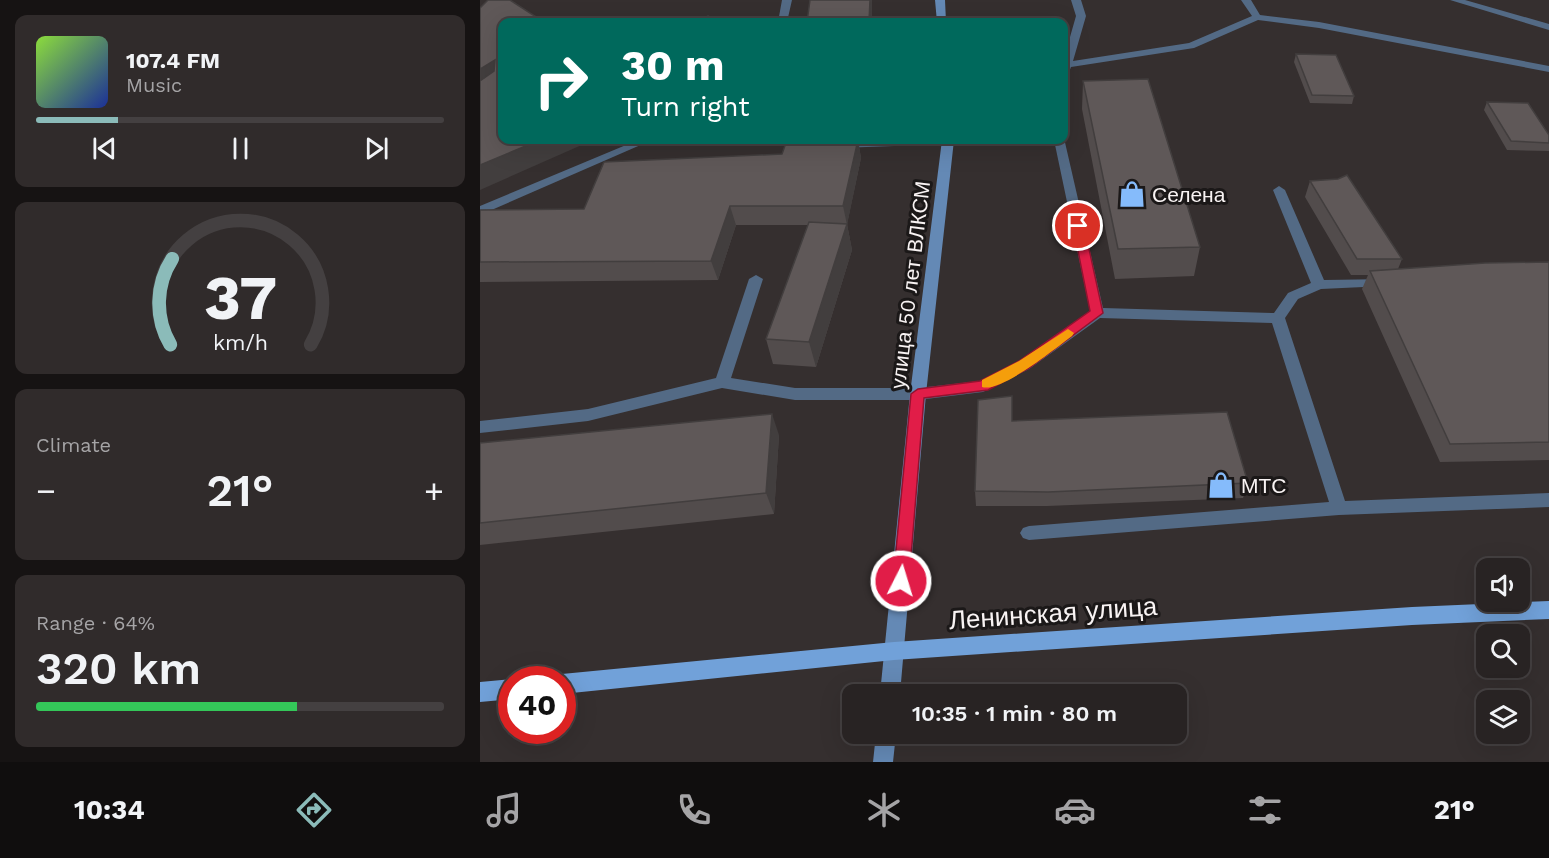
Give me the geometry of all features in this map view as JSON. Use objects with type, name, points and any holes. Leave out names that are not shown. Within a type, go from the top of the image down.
[{"type":"main road","name":"Ленинская улица","points":[[576,683],[894,651],[1412,616],[1549,610]]},
{"type":"main road","points":[[480,692],[498,690]]},
{"type":"street","points":[[940,0],[942,18]]},
{"type":"street","name":"улица 50 лет ВЛКСМ","points":[[891,684],[918,394],[948,144]]},
{"type":"street","points":[[883,762],[885,744]]},
{"type":"lane","points":[[784,18],[787,0]]},
{"type":"lane","points":[[1068,57],[1081,16],[1076,0]]},
{"type":"lane","points":[[1246,0],[1257,17]]},
{"type":"lane","points":[[1455,0],[1549,27]]},
{"type":"lane","points":[[1068,66],[1191,45],[1257,17],[1319,25],[1549,69]]},
{"type":"lane","points":[[480,211],[637,144]]},
{"type":"lane","points":[[830,144],[855,146],[886,144]]},
{"type":"lane","points":[[1061,144],[1097,313]]},
{"type":"lane","points":[[1279,190],[1319,285]]},
{"type":"lane","points":[[722,382],[756,279]]},
{"type":"lane","points":[[1278,318],[1293,296],[1319,285],[1401,281]]},
{"type":"lane","points":[[480,427],[588,415],[722,382],[795,394],[918,394],[983,386],[1024,365],[1097,313],[1278,318]]},
{"type":"lane","points":[[1278,318],[1339,508]]},
{"type":"lane","points":[[1029,533],[1339,508],[1549,500]]},
{"type":"building","points":[[488,0],[510,0],[538,18],[498,18],[498,144],[530,144],[480,165],[480,81],[494,71],[495,60],[480,69],[480,8]]},
{"type":"building","points":[[810,0],[870,0],[869,18],[808,18]]},
{"type":"building","points":[[1296,54],[1336,55],[1354,96],[1312,95]]},
{"type":"building","points":[[1148,79],[1200,247],[1118,249],[1083,81]]},
{"type":"building","points":[[1487,102],[1528,103],[1549,135],[1549,143],[1511,141]]},
{"type":"building","points":[[786,144],[857,144],[843,206],[730,206],[711,261],[480,262],[480,210],[584,209],[604,162],[782,154]]},
{"type":"building","points":[[1347,175],[1402,259],[1357,259],[1310,181],[1338,179]]},
{"type":"building","points":[[809,222],[847,224],[809,342],[766,339]]},
{"type":"building","points":[[1549,262],[1549,442],[1450,444],[1370,271],[1485,263]]},
{"type":"building","points":[[1012,396],[1012,421],[1227,412],[1248,483],[1048,492],[975,491],[978,400]]},
{"type":"building","points":[[772,414],[766,493],[480,523],[480,443]]},
{"type":"slow traffic","points":[[987,384],[1024,365],[1068,333]]},
{"type":"place","name":"Селена","points":[[1132,194]]},
{"type":"place","name":"МТС","points":[[1221,485]]},
{"type":"route","points":[[901,581],[918,394],[983,386],[1024,365],[1097,313],[1078,226]]}]
